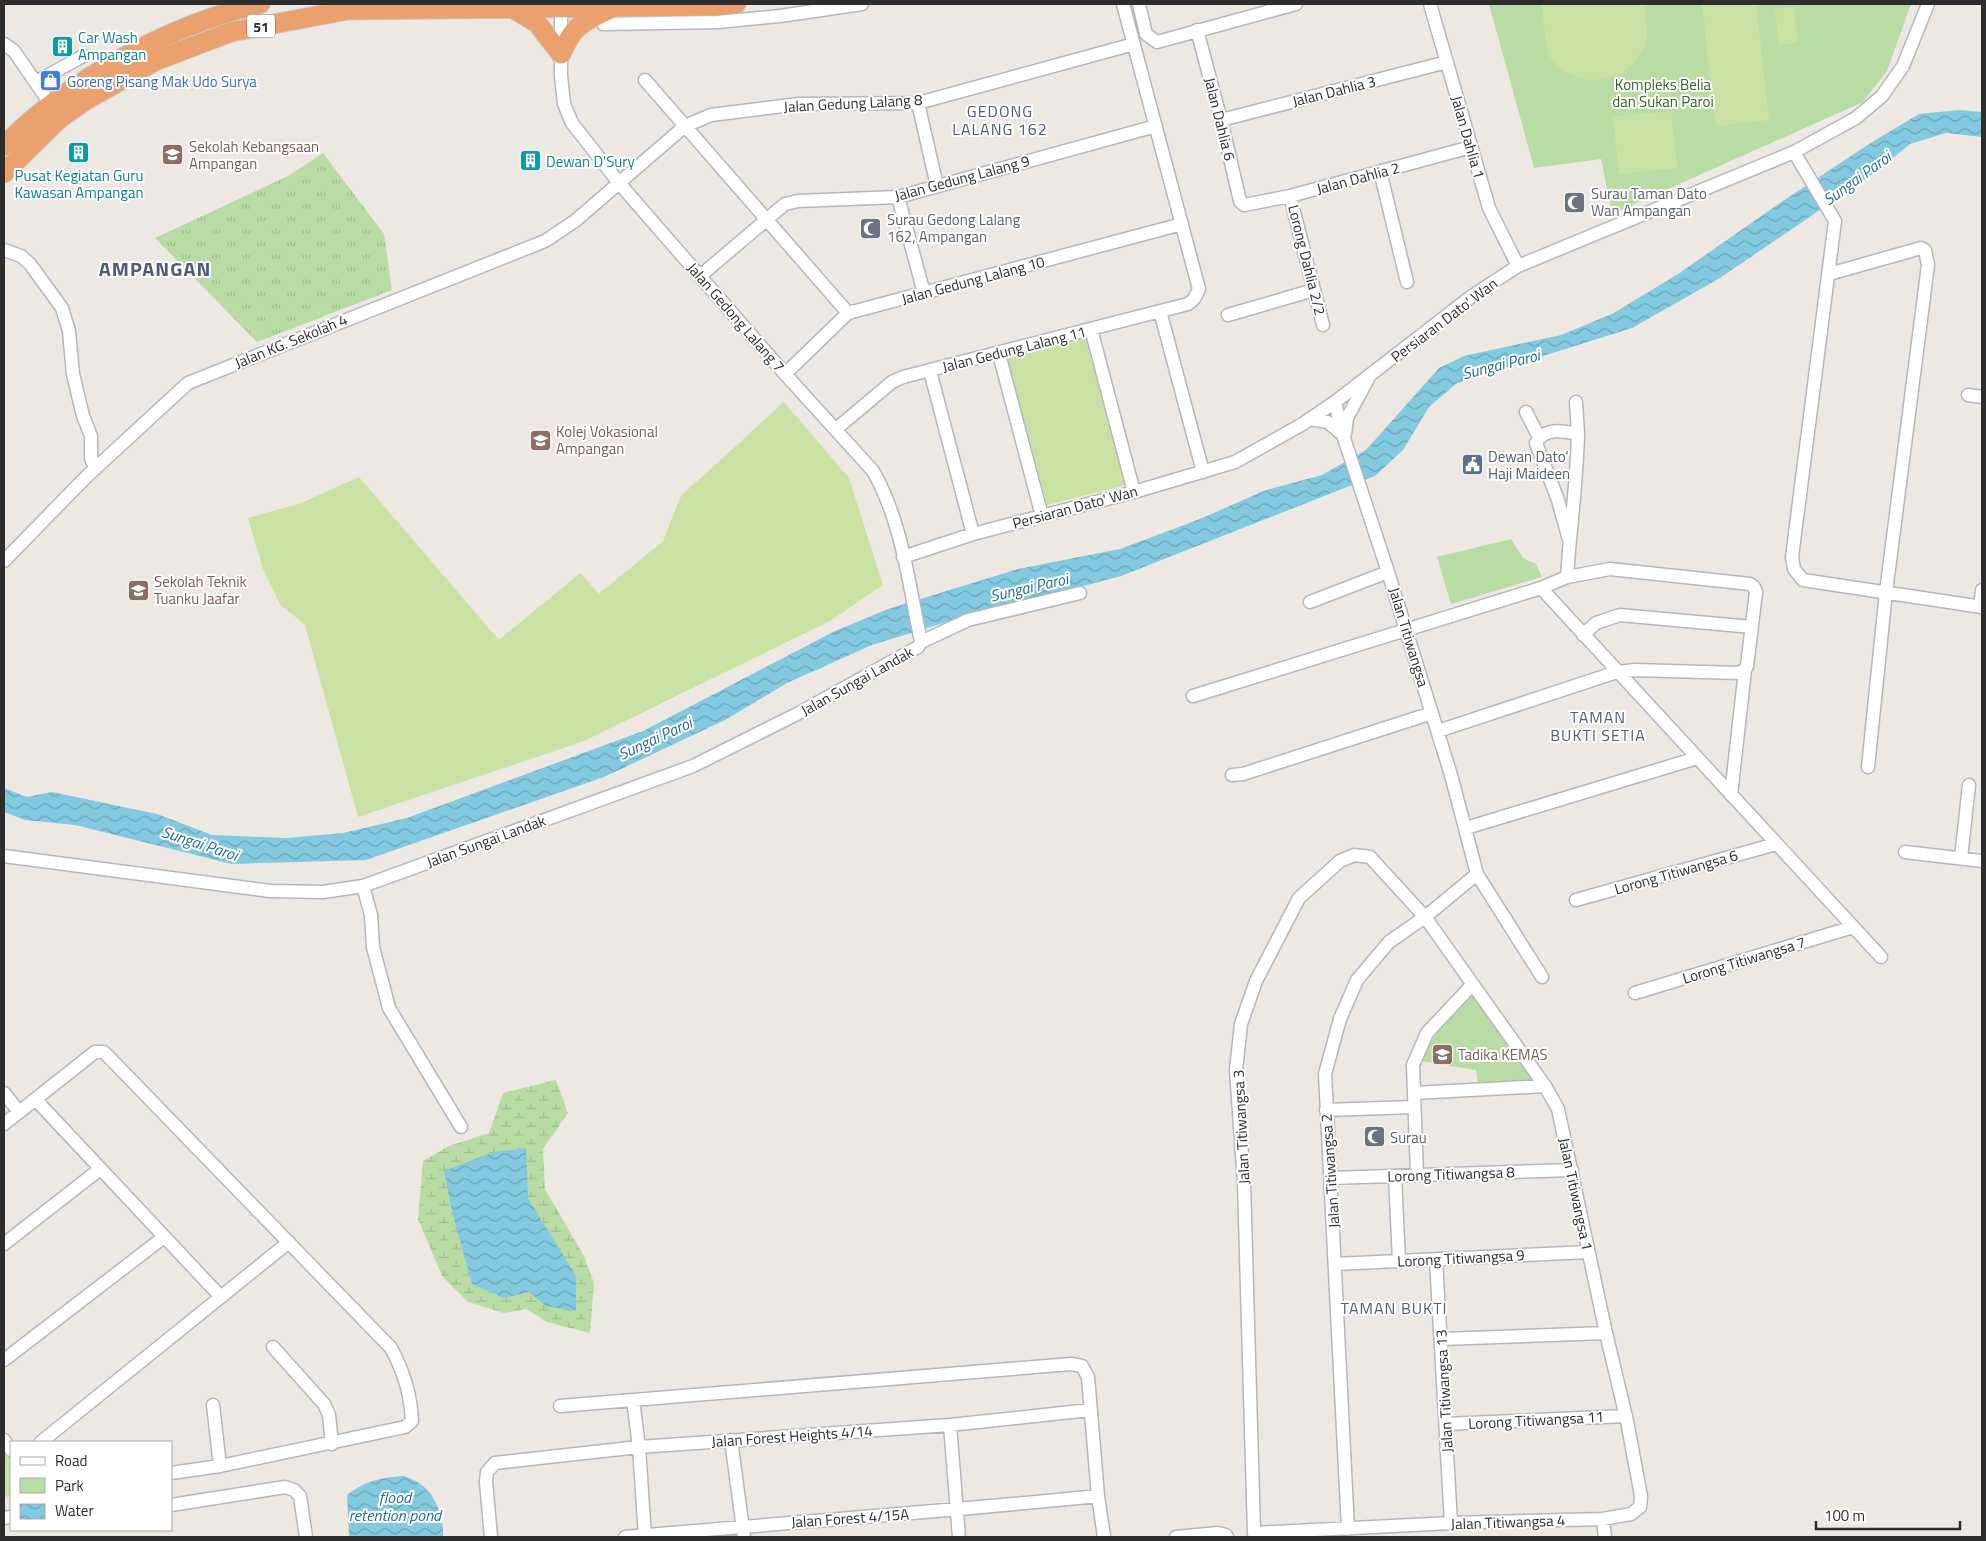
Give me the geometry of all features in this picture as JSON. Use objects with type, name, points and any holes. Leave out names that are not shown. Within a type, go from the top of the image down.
[{"type":"highway","name":"51","points":[[4,146],[20,129],[97,73],[146,46],[231,10],[260,4]]},
{"type":"highway","name":"51","points":[[4,173],[58,119],[86,100],[155,61],[231,32],[348,10],[736,4]]},
{"type":"highway","points":[[511,8],[537,24],[561,54],[570,35],[584,22],[615,7]]},
{"type":"street","points":[[603,24],[718,22],[780,16],[862,4]]},
{"type":"street","points":[[1123,4],[1182,224]]},
{"type":"street","points":[[1139,4],[1146,34],[1158,42],[1296,4]]},
{"type":"street","name":"Jalan Dahlia 1","points":[[1430,4],[1489,208],[1518,266]]},
{"type":"street","name":"Persiaran Dato' Wan","points":[[903,557],[973,534],[1134,492],[1234,462],[1335,402],[1472,296],[1518,266],[1794,152],[1856,118],[1882,96],[1903,66],[1928,4]]},
{"type":"street","name":"Jalan Gedong Lalang 7","points":[[561,6],[564,104],[572,123],[619,182],[700,276],[785,374],[867,464],[881,486],[903,557],[920,636]]},
{"type":"street","name":"Jalan Dahlia 6","points":[[1197,30],[1240,201],[1244,206]]},
{"type":"street","points":[[4,44],[14,51],[51,106]]},
{"type":"street","name":"Jalan Gedung Lalang 8","points":[[619,182],[685,126],[711,115],[799,104],[918,103],[1134,44]]},
{"type":"street","points":[[36,82],[83,56]]},
{"type":"street","name":"Jalan Dahlia 3","points":[[1221,120],[1447,62]]},
{"type":"street","points":[[645,80],[848,314]]},
{"type":"street","points":[[918,103],[937,186]]},
{"type":"street","name":"Jalan Gedung Lalang 9","points":[[700,276],[785,204],[798,201],[898,197],[1156,126]]},
{"type":"street","name":"Jalan Dahlia 2","points":[[1244,206],[1290,196],[1470,147]]},
{"type":"street","points":[[1794,152],[1835,221],[1792,557],[1794,569],[1803,580],[1981,607],[1982,590]]},
{"type":"street","points":[[1380,172],[1407,282]]},
{"type":"street","name":"Jalan KG. Sekolah 4","points":[[4,562],[95,468],[188,383],[545,241],[575,221],[619,182]]},
{"type":"street","name":"Lorong Dahlia 2/2","points":[[1290,196],[1323,325]]},
{"type":"street","points":[[898,197],[924,293]]},
{"type":"street","name":"Jalan Gedung Lalang 11","points":[[836,429],[892,382],[1188,304],[1199,289],[1182,224]]},
{"type":"street","name":"Jalan Gedung Lalang 10","points":[[785,374],[848,314],[1182,224]]},
{"type":"street","points":[[1829,274],[1921,248],[1927,254],[1928,265],[1886,592],[1868,767]]},
{"type":"street","points":[[4,250],[21,256],[30,264],[62,308],[69,331],[73,374],[83,416],[91,436],[91,458],[95,468]]},
{"type":"street","points":[[1228,315],[1314,290]]},
{"type":"street","points":[[1160,311],[1203,472]]},
{"type":"street","points":[[1091,329],[1134,492]]},
{"type":"street","points":[[999,354],[1042,516]]},
{"type":"street","points":[[930,371],[973,534]]},
{"type":"street","points":[[1344,437],[1347,418],[1370,376]]},
{"type":"street","points":[[1968,395],[1982,397]]},
{"type":"street","name":"Jalan Titiwangsa","points":[[1335,402],[1344,437],[1438,731],[1477,874],[1542,977]]},
{"type":"street","points":[[1567,577],[1569,540],[1578,474],[1576,402]]},
{"type":"street","points":[[1526,412],[1539,437]]},
{"type":"street","points":[[1309,419],[1328,422],[1344,437]]},
{"type":"street","points":[[1569,540],[1558,500],[1537,446],[1537,441],[1539,437],[1549,432],[1559,430],[1578,434]]},
{"type":"street","points":[[1193,696],[1541,588],[1567,577],[1610,569],[1750,584],[1756,592],[1731,795]]},
{"type":"street","points":[[1310,602],[1388,572]]},
{"type":"street","points":[[1541,588],[1881,957]]},
{"type":"street","name":"Jalan Sungai Landak","points":[[4,856],[270,891],[323,892],[363,886],[693,766],[848,687],[918,647],[920,636],[968,620],[1080,593]]},
{"type":"street","points":[[1583,635],[1596,623],[1620,615],[1752,628]]},
{"type":"street","points":[[1438,731],[1617,672],[1635,670],[1738,673],[1745,670]]},
{"type":"street","points":[[1232,775],[1243,774],[1432,713]]},
{"type":"street","points":[[1466,828],[1697,758]]},
{"type":"street","points":[[1961,858],[1969,785]]},
{"type":"street","name":"Lorong Titiwangsa 6","points":[[1576,900],[1776,844]]},
{"type":"street","points":[[1905,852],[1982,861]]},
{"type":"street","name":"Jalan Titiwangsa 3","points":[[1254,1535],[1244,1183],[1236,1070],[1240,1024],[1256,981],[1299,898],[1340,861],[1354,855],[1370,857],[1425,917]]},
{"type":"street","name":"Jalan Titiwangsa 2","points":[[1348,1529],[1325,1074],[1340,1019],[1357,980],[1389,942],[1425,917],[1477,874]]},
{"type":"street","points":[[363,886],[370,915],[373,947],[389,1008],[461,1127]]},
{"type":"street","name":"Jalan Titiwangsa 1","points":[[1425,917],[1545,1086],[1558,1109],[1588,1252],[1626,1416],[1641,1496],[1640,1507]]},
{"type":"street","name":"Lorong Titiwangsa 7","points":[[1635,993],[1854,927]]},
{"type":"street","points":[[1417,1175],[1413,1065],[1426,1032],[1472,985]]},
{"type":"street","points":[[4,1124],[95,1052],[100,1050],[104,1052],[391,1348],[401,1367],[412,1408],[412,1421],[405,1427],[332,1444],[220,1466],[172,1473]]},
{"type":"street","points":[[1414,1093],[1545,1086]]},
{"type":"street","points":[[4,1093],[19,1112]]},
{"type":"street","points":[[36,1100],[221,1297]]},
{"type":"street","points":[[1326,1110],[1414,1107]]},
{"type":"street","points":[[4,1244],[100,1169]]},
{"type":"street","name":"Lorong Titiwangsa 8","points":[[1331,1178],[1572,1170]]},
{"type":"street","points":[[1395,1176],[1400,1261]]},
{"type":"street","points":[[4,1360],[164,1237]]},
{"type":"street","points":[[42,1441],[289,1242]]},
{"type":"street","name":"Lorong Titiwangsa 9","points":[[1335,1264],[1588,1252]]},
{"type":"street","name":"Jalan Titiwangsa 13","points":[[1436,1260],[1451,1523]]},
{"type":"street","points":[[1441,1339],[1606,1333]]},
{"type":"street","points":[[273,1347],[324,1404],[328,1415],[332,1444]]},
{"type":"street","points":[[560,1406],[1071,1364],[1082,1366],[1088,1377],[1098,1496],[1104,1537]]},
{"type":"street","points":[[634,1400],[645,1536]]},
{"type":"street","points":[[213,1405],[220,1466]]},
{"type":"street","name":"Jalan Forest Heights 4/14","points":[[491,1537],[486,1482],[487,1472],[495,1463],[731,1440],[950,1425],[1090,1410]]},
{"type":"street","name":"Lorong Titiwangsa 11","points":[[1446,1424],[1626,1416]]},
{"type":"street","points":[[950,1425],[959,1537]]},
{"type":"street","points":[[731,1440],[743,1532]]},
{"type":"street","points":[[172,1505],[285,1488],[294,1490],[300,1496],[306,1537]]},
{"type":"street","name":"Jalan Forest 4/15A","points":[[625,1537],[743,1532],[1098,1496]]},
{"type":"street","name":"Jalan Titiwangsa 4","points":[[1254,1535],[1451,1523],[1603,1519],[1631,1514],[1640,1507]]},
{"type":"street","points":[[1603,1519],[1605,1537]]},
{"type":"street","points":[[1176,1537],[1218,1533],[1227,1537]]},
{"type":"green space","name":"Kompleks Belia dan Sukan Paroi","points":[[1489,4],[1911,4],[1887,71],[1863,102],[1612,214],[1601,159],[1534,168]]},
{"type":"green space","points":[[1542,4],[1644,4],[1647,30],[1645,47],[1626,71],[1599,80],[1579,78],[1562,70],[1549,54]]},
{"type":"green space","points":[[1702,4],[1756,4],[1769,120],[1716,126]]},
{"type":"green space","points":[[1794,7],[1798,42],[1779,45],[1775,9]]},
{"type":"green space","points":[[1671,111],[1677,168],[1619,174],[1613,117]]},
{"type":"green space","points":[[323,153],[384,234],[392,290],[257,342],[155,238],[288,176]]},
{"type":"green space","points":[[1085,336],[1125,485],[1047,505],[1007,357]]},
{"type":"green space","points":[[784,402],[849,478],[883,585],[830,621],[584,741],[358,817],[305,625],[280,604],[263,569],[248,518],[301,503],[359,477],[499,640],[580,573],[599,594],[663,541],[681,496]]},
{"type":"green space","points":[[1511,539],[1523,558],[1536,564],[1542,577],[1451,604],[1437,557]]},
{"type":"green space","points":[[1472,993],[1534,1080],[1478,1084],[1476,1070],[1421,1061],[1438,1030]]},
{"type":"green space","points":[[556,1080],[568,1113],[543,1149],[545,1189],[584,1256],[594,1283],[590,1333],[547,1322],[526,1309],[504,1313],[468,1302],[442,1276],[418,1219],[423,1161],[449,1146],[489,1133],[503,1093]]},
{"type":"green space","points":[[4,1447],[10,1456],[10,1496],[4,1497]]},
{"type":"water","name":"Sungai Paroi","points":[[1959,110],[1982,112],[1982,137],[1946,133],[1910,144],[1877,171],[1720,278],[1632,328],[1457,383],[1429,407],[1403,450],[1375,476],[1121,576],[943,623],[872,645],[787,683],[725,720],[604,777],[366,860],[232,864],[75,825],[25,820],[4,812],[4,788],[27,797],[52,792],[157,814],[212,835],[287,838],[343,833],[407,818],[643,731],[835,631],[888,609],[1018,569],[1120,549],[1200,519],[1266,490],[1322,475],[1366,450],[1439,368],[1464,356],[1561,335],[1612,314],[1678,274],[1783,201],[1869,144],[1919,114]]},
{"type":"water","points":[[526,1148],[528,1198],[576,1276],[576,1311],[546,1306],[529,1292],[504,1298],[472,1284],[452,1211],[444,1171],[494,1152]]},
{"type":"water","name":"flood retention pond","points":[[404,1476],[419,1483],[430,1493],[438,1507],[443,1537],[349,1537],[347,1495],[360,1486],[374,1481]]},
{"type":"place","name":"Car Wash Ampangan","points":[[62,46]]},
{"type":"place","name":"Goreng Pisang Mak Udo Surya","points":[[51,81]]},
{"type":"place","name":"Pusat Kegiatan Guru Kawasan Ampangan","points":[[79,152]]},
{"type":"place","name":"Sekolah Kebangsaan Ampangan","points":[[173,155]]},
{"type":"place","name":"Dewan D'Sury","points":[[530,161]]},
{"type":"place","name":"Surau Taman Dato Wan Ampangan","points":[[1575,202]]},
{"type":"place","name":"Surau Gedong Lalang 162, Ampangan","points":[[871,228]]},
{"type":"place","name":"Kolej Vokasional Ampangan","points":[[540,440]]},
{"type":"place","name":"Dewan Dato' Haji Maideen","points":[[1472,465]]},
{"type":"place","name":"Sekolah Teknik Tuanku Jaafar","points":[[138,590]]},
{"type":"place","name":"Tadika KEMAS","points":[[1442,1054]]},
{"type":"place","name":"Surau","points":[[1374,1137]]},
{"type":"district","name":"GEDONG LALANG 162","points":[[1000,120]]},
{"type":"district","name":"AMPANGAN","points":[[155,268]]},
{"type":"district","name":"TAMAN BUKTI SETIA","points":[[1598,726]]},
{"type":"district","name":"TAMAN BUKTI","points":[[1394,1308]]}]
